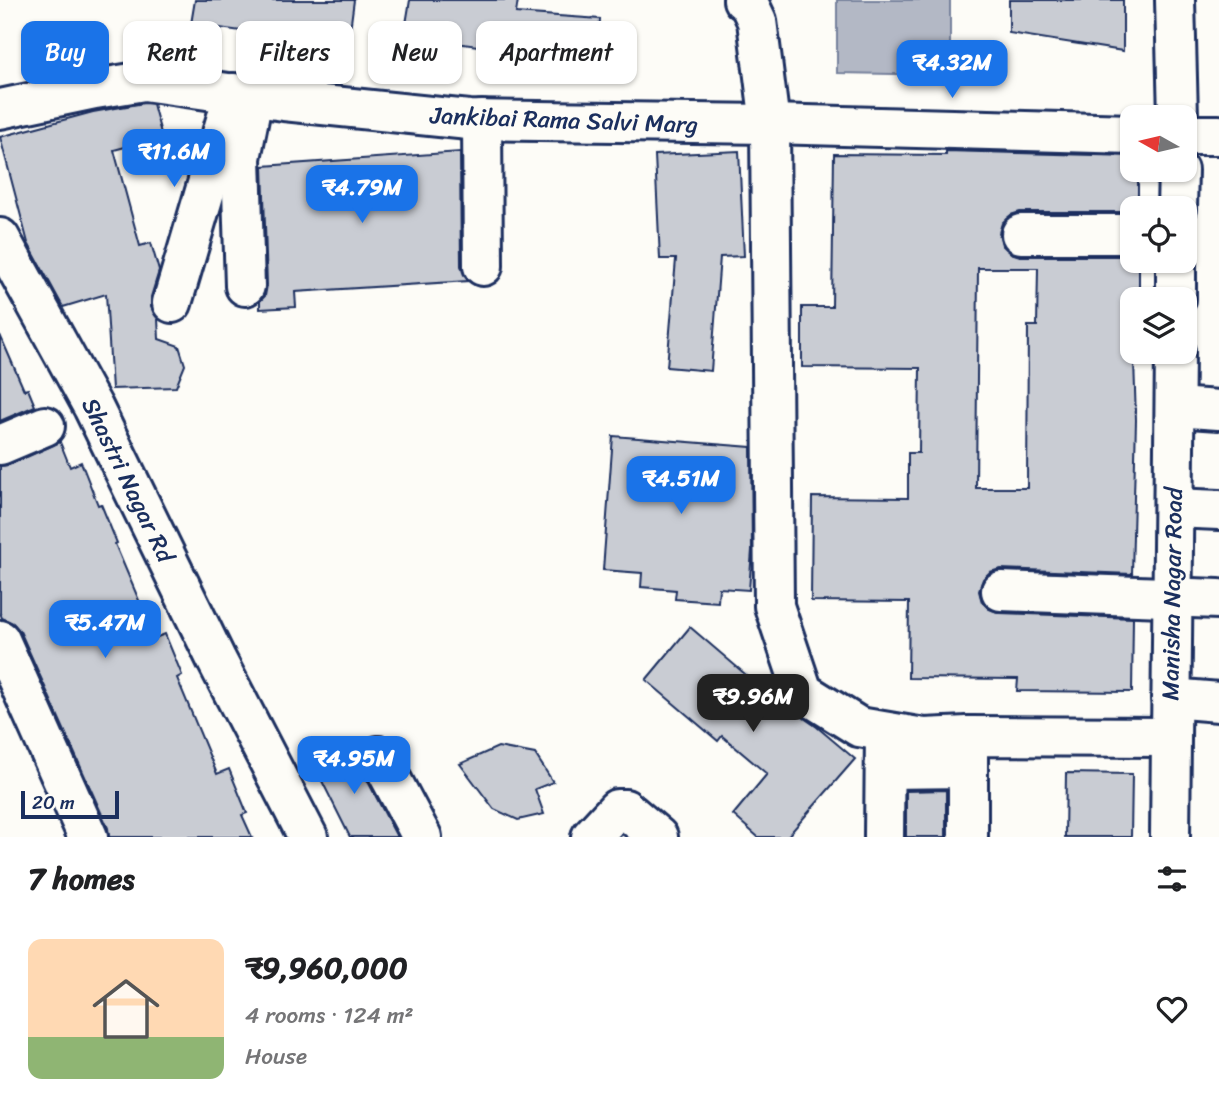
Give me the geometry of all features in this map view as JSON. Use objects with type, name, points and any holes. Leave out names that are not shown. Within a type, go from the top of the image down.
[{"type":"street","points":[[743,0],[749,4],[757,21],[770,124],[774,606],[803,692],[859,727],[885,750],[884,837]]},
{"type":"street","points":[[1175,0],[1178,105]]},
{"type":"street","name":"Jankibai Rama Salvi Marg","points":[[0,109],[144,81],[482,120],[770,124],[1120,134]]},
{"type":"street","points":[[243,94],[245,286]]},
{"type":"street","points":[[172,303],[243,94]]},
{"type":"street","points":[[482,120],[483,266]]},
{"type":"street","points":[[1197,135],[1219,135]]},
{"type":"street","points":[[1021,234],[1120,234]]},
{"type":"street","name":"Shastri Nagar Rd","points":[[0,238],[93,407],[217,661],[308,837]]},
{"type":"street","name":"Manisha Nagar Road","points":[[1170,837],[1175,364]]},
{"type":"street","points":[[1175,407],[1219,410]]},
{"type":"street","points":[[0,444],[45,426]]},
{"type":"street","points":[[1174,508],[1219,510]]},
{"type":"street","points":[[1001,591],[1219,599]]},
{"type":"street","points":[[0,640],[88,837]]},
{"type":"street","points":[[1171,698],[1219,702]]},
{"type":"street","points":[[885,750],[924,738],[968,752],[1171,737]]},
{"type":"street","points":[[968,752],[968,837]]},
{"type":"street","points":[[379,756],[422,837]]},
{"type":"street","points":[[591,837],[617,809],[625,809],[658,837]]},
{"type":"shaded area","points":[[837,0],[950,0],[950,75],[837,73]]},
{"type":"building","points":[[195,0],[354,0],[351,21],[236,21],[236,30],[222,28],[222,21],[192,21]]},
{"type":"building","points":[[410,0],[518,0],[516,13],[600,19],[476,21],[476,46],[462,44],[462,21],[406,21]]},
{"type":"building","points":[[1009,0],[1123,0],[1123,51],[1009,33]]},
{"type":"building","points":[[144,103],[153,104],[162,137],[114,150],[140,246],[151,243],[159,271],[151,297],[151,307],[158,319],[159,339],[179,346],[185,365],[176,387],[112,389],[106,294],[63,307],[28,243],[0,137],[93,112]]},
{"type":"building","points":[[739,151],[744,256],[720,257],[711,371],[667,367],[676,259],[660,259],[655,155]]},
{"type":"building","points":[[946,151],[1120,156],[1120,182],[1138,182],[1138,196],[1120,196],[1120,212],[1020,212],[1011,215],[1002,223],[999,233],[1002,245],[1011,253],[1020,256],[1120,256],[1120,273],[1139,273],[1139,287],[1120,287],[1120,364],[1134,364],[1136,420],[1132,574],[1001,569],[990,572],[983,579],[979,591],[982,602],[989,609],[1000,613],[1133,618],[1132,692],[1017,691],[1018,679],[908,678],[909,602],[811,601],[812,497],[908,498],[908,453],[919,453],[920,368],[802,367],[802,307],[832,307],[834,154],[946,155]],"holes":[[[978,268],[1038,268],[1037,326],[1028,326],[1027,488],[976,488]]]},
{"type":"building","points":[[460,152],[461,266],[468,281],[295,292],[296,307],[260,309],[260,301],[265,296],[267,285],[263,166]]},
{"type":"building","points":[[0,335],[24,390],[28,389],[35,406],[0,421]]},
{"type":"building","points":[[613,436],[751,447],[752,550],[749,590],[719,588],[718,602],[675,599],[676,590],[641,587],[642,573],[603,570]]},
{"type":"building","points":[[60,442],[70,467],[81,462],[98,505],[101,504],[155,638],[165,634],[182,675],[177,678],[217,774],[229,769],[247,813],[242,815],[252,837],[109,837],[108,828],[20,631],[13,623],[2,618],[0,466],[9,465]]},
{"type":"building","points":[[690,627],[786,709],[788,707],[817,727],[855,759],[787,837],[758,837],[733,815],[767,774],[722,736],[718,741],[646,680]]},
{"type":"building","points":[[359,743],[357,756],[360,766],[397,837],[350,837],[314,765]]},
{"type":"building","points":[[498,747],[535,754],[553,782],[535,789],[544,814],[518,820],[494,809],[460,764]]},
{"type":"building","points":[[1066,773],[1132,774],[1131,837],[1065,837]]},
{"type":"building","points":[[946,790],[946,837],[906,837],[906,791]]}]
